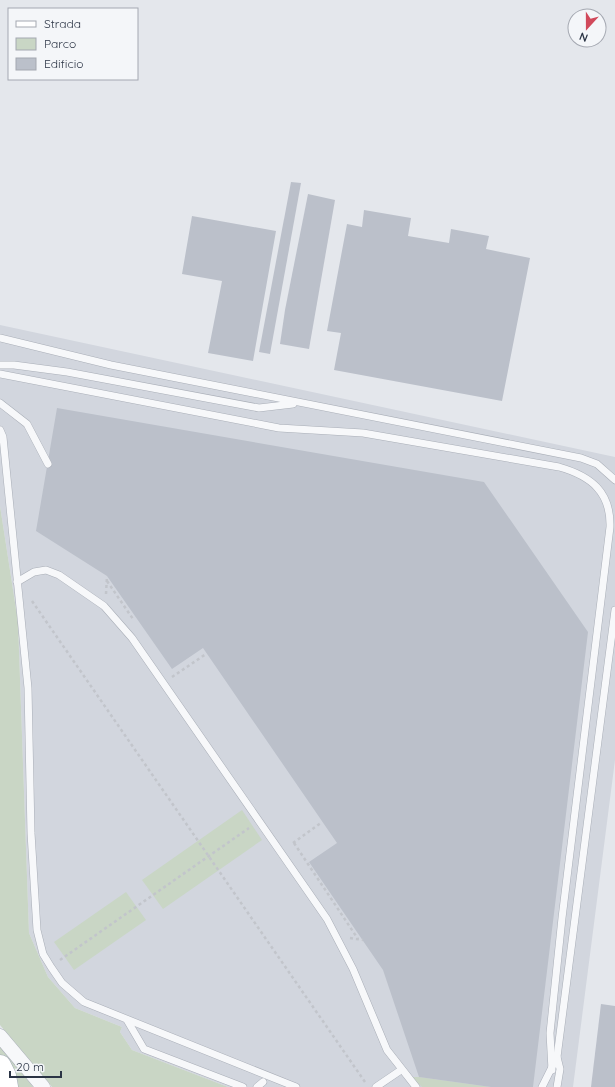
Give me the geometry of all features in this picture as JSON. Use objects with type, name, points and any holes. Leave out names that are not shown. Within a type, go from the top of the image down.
[{"type":"main road","points":[[0,1066],[5,1076],[6,1087]]},
{"type":"street","points":[[0,1036],[43,1087]]},
{"type":"lane","points":[[0,338],[111,365],[581,458],[597,464],[615,480]]},
{"type":"lane","points":[[0,365],[14,365],[67,372],[259,408],[301,403]]},
{"type":"lane","points":[[0,374],[279,428],[363,432],[552,466],[576,472],[594,483],[599,489],[608,505],[610,527],[562,918],[550,1033],[552,1070]]},
{"type":"lane","points":[[0,403],[27,424],[48,464]]},
{"type":"lane","points":[[0,430],[3,437],[28,688],[31,833],[37,930],[43,954],[62,983],[84,1002],[296,1087]]},
{"type":"lane","points":[[17,582],[29,574],[46,570],[59,575],[104,606],[132,638],[327,919],[353,969],[387,1050],[401,1070],[416,1087]]},
{"type":"lane","points":[[542,1087],[552,1070],[557,1057],[615,610]]},
{"type":"lane","points":[[127,1020],[144,1048],[243,1087]]},
{"type":"lane","points":[[557,1057],[560,1069],[557,1087]]},
{"type":"lane","points":[[376,1087],[401,1070]]},
{"type":"path","points":[[17,582],[29,596],[369,1087]]},
{"type":"path","points":[[169,679],[206,654]]},
{"type":"path","points":[[51,967],[259,820]]},
{"type":"path","points":[[290,845],[322,822]]},
{"type":"path","points":[[294,842],[358,939]]},
{"type":"shaded area","points":[[0,325],[615,457],[615,760],[573,1087],[228,1087],[132,1050],[120,1032],[122,1027],[75,1008],[48,977],[29,933],[18,622],[0,506]]},
{"type":"green space","points":[[0,506],[18,622],[29,933],[48,977],[75,1008],[122,1027],[120,1032],[132,1050],[228,1087],[52,1087],[0,1025]]},
{"type":"green space","points":[[242,810],[262,840],[163,909],[142,880]]},
{"type":"green space","points":[[126,892],[146,920],[74,970],[54,942]]},
{"type":"green space","points":[[0,1047],[33,1087],[16,1087],[0,1057]]},
{"type":"green space","points":[[411,1077],[419,1077],[491,1087],[422,1087]]},
{"type":"building","points":[[291,182],[301,183],[270,354],[259,352]]},
{"type":"building","points":[[308,194],[335,200],[309,349],[280,344],[285,310]]},
{"type":"building","points":[[364,210],[411,218],[408,236],[449,243],[451,229],[489,236],[486,249],[530,258],[502,401],[334,370],[341,333],[327,331],[347,224],[362,227]]},
{"type":"building","points":[[192,216],[276,231],[253,361],[208,353],[222,281],[182,274]]},
{"type":"building","points":[[57,408],[484,482],[588,632],[533,1087],[491,1087],[419,1077],[383,970],[309,862],[337,843],[203,648],[172,669],[107,576],[36,531]]},
{"type":"building","points":[[601,1004],[615,1006],[615,1087],[591,1087]]}]
